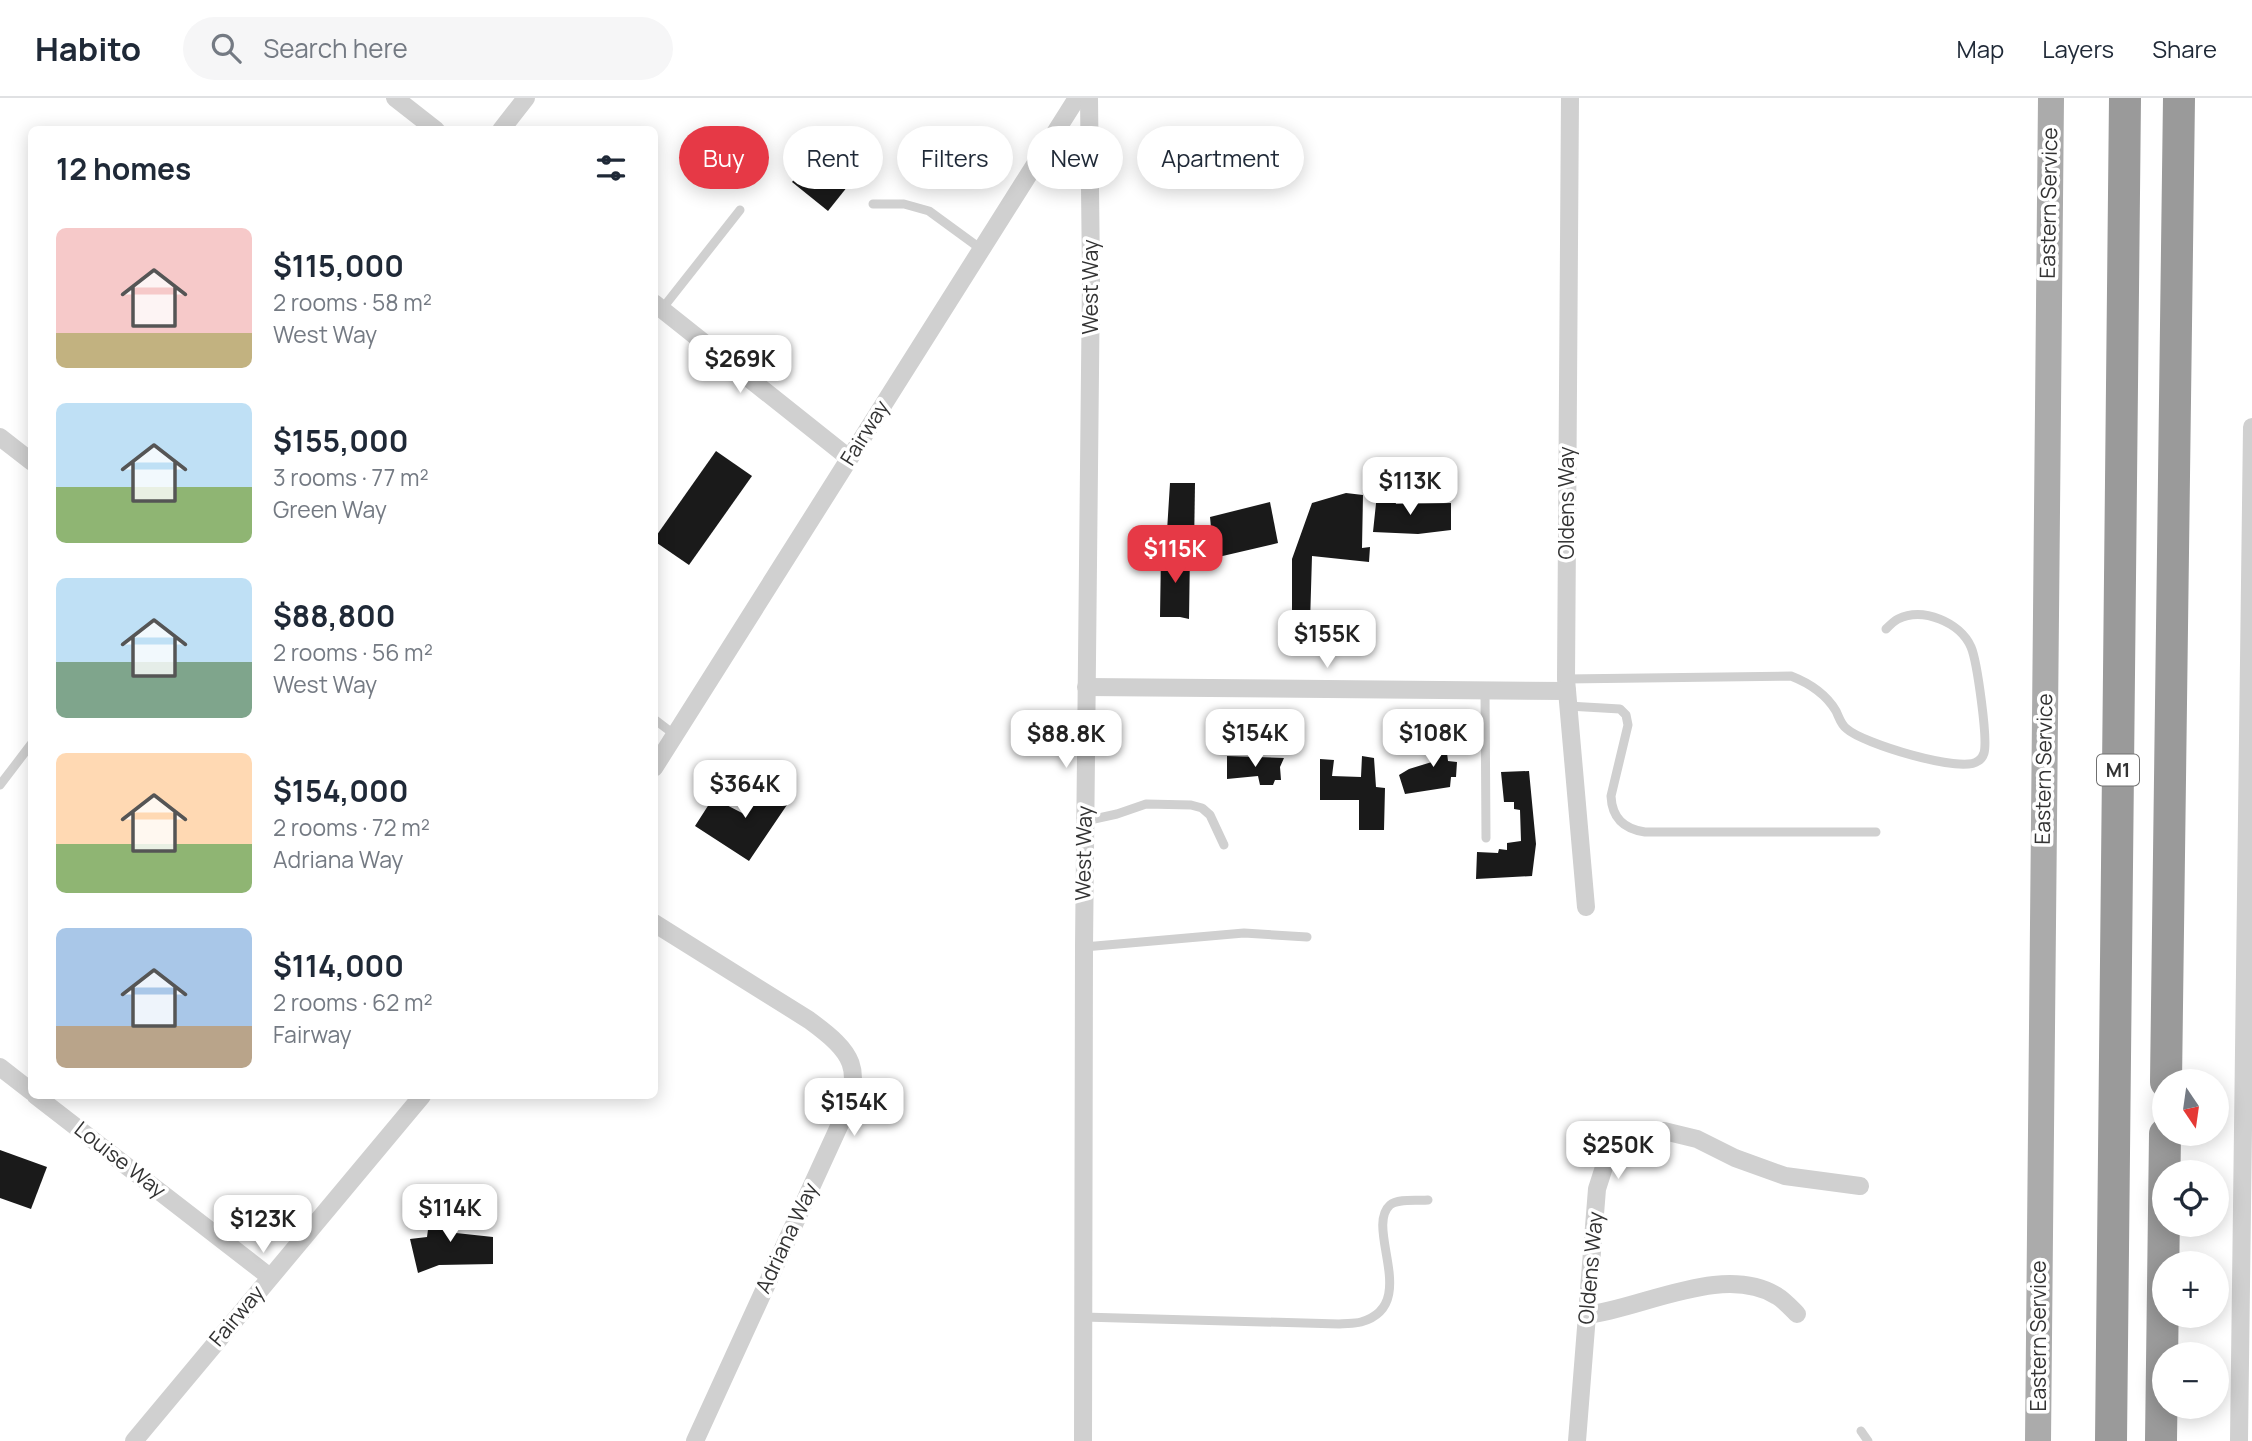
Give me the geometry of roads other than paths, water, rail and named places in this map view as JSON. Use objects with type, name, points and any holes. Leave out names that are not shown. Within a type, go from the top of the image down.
[{"type":"highway","name":"M1","points":[[2111,1441],[2125,98]]},
{"type":"highway","name":"M1","points":[[2166,1069],[2179,98]]},
{"type":"highway","points":[[2161,1441],[2165,1146]]},
{"type":"main road","name":"Eastern Service","points":[[2038,1441],[2051,98]]},
{"type":"street","points":[[395,98],[431,126]]},
{"type":"street","points":[[504,126],[526,98]]},
{"type":"street","name":"Fairway","points":[[658,762],[1077,98]]},
{"type":"street","name":"West Way","points":[[1083,1441],[1084,947],[1091,276],[1089,98]]},
{"type":"street","name":"Oldens Way","points":[[1570,98],[1567,692],[1586,907]]},
{"type":"street","points":[[658,306],[849,458]]},
{"type":"street","points":[[2239,1441],[2252,427]]},
{"type":"street","points":[[0,437],[28,459]]},
{"type":"street","points":[[1087,687],[1567,692]]},
{"type":"street","name":"Adriana Way","points":[[658,926],[832,1037],[850,1060],[855,1079],[841,1122],[695,1441]]},
{"type":"street","points":[[0,1067],[28,1089]]},
{"type":"street","name":"Louise Way","points":[[40,1099],[270,1277]]},
{"type":"street","name":"Fairway","points":[[134,1441],[419,1099]]},
{"type":"street","name":"Oldens Way","points":[[1577,1441],[1600,1176],[1605,1164],[1615,1152],[1640,1134],[1664,1130],[1697,1139],[1735,1158],[1784,1176],[1860,1186]]},
{"type":"street","points":[[1587,1315],[1618,1310],[1700,1287],[1728,1283],[1756,1287],[1778,1296],[1797,1314]]},
{"type":"lane","points":[[873,204],[904,204],[929,211],[981,249]]},
{"type":"lane","points":[[658,306],[740,210]]},
{"type":"lane","points":[[1567,692],[1791,676],[1823,694],[1846,729],[1860,738],[1950,764],[1973,764],[1979,761],[1984,755],[1985,745],[1972,648],[1961,633],[1943,620],[1922,616],[1899,619],[1886,629]]},
{"type":"lane","points":[[1485,690],[1486,838]]},
{"type":"lane","points":[[1567,692],[1620,709],[1626,715],[1628,725],[1611,804],[1620,822],[1633,830],[1763,834],[1876,832]]},
{"type":"lane","points":[[658,722],[675,735]]},
{"type":"lane","points":[[0,785],[28,748]]},
{"type":"lane","points":[[1085,821],[1146,804],[1191,805],[1202,808],[1210,815],[1224,845]]},
{"type":"lane","points":[[1084,947],[1244,933],[1307,937]]},
{"type":"lane","points":[[1082,1317],[1339,1324],[1361,1322],[1375,1315],[1386,1302],[1391,1285],[1384,1227],[1385,1213],[1390,1205],[1397,1202],[1428,1200]]},
{"type":"lane","points":[[1861,1431],[1867,1441]]}]
